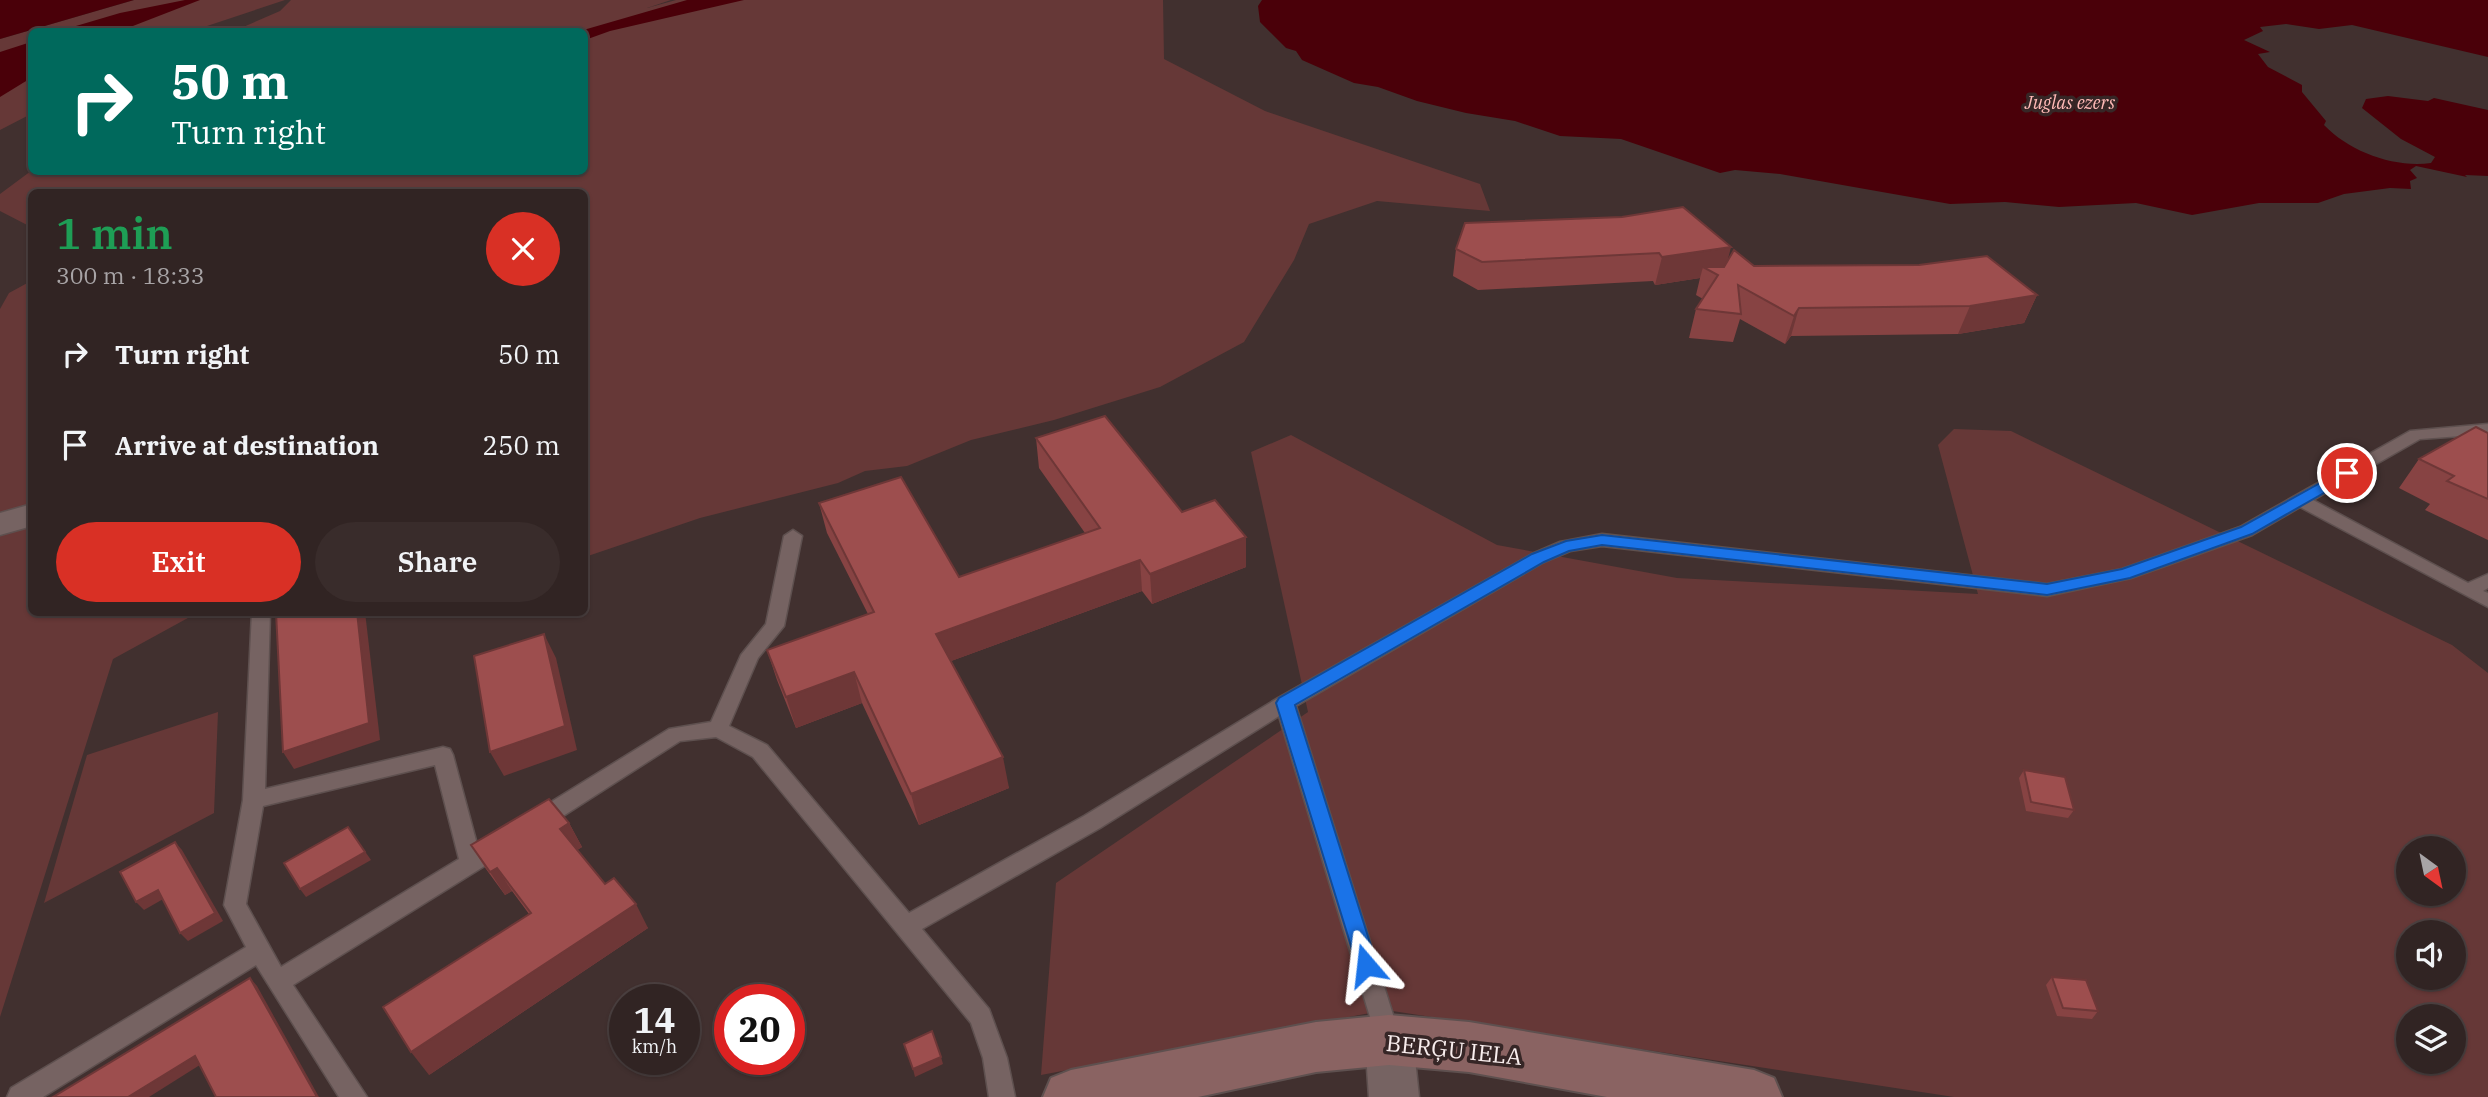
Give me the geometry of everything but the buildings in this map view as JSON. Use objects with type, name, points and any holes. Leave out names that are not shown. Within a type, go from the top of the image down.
[{"type":"street","points":[[0,524],[28,516]]},
{"type":"street","points":[[1389,1040],[1394,1097]]},
{"type":"street","name":"BERĢU IELA","points":[[1071,1097],[1316,1047],[1389,1040],[1469,1046],[1754,1097]]},
{"type":"lane","points":[[905,927],[1092,822],[1285,703],[1538,558],[1566,546],[1602,540],[2047,590],[2125,574],[2246,531],[2416,434],[2488,429]]},
{"type":"lane","points":[[2300,500],[2488,601]]},
{"type":"lane","points":[[718,729],[751,655],[775,626],[793,537]]},
{"type":"lane","points":[[2468,591],[2488,580]]},
{"type":"lane","points":[[261,616],[254,800],[235,905],[277,982],[354,1097]]},
{"type":"lane","points":[[1285,703],[1389,1040]]},
{"type":"lane","points":[[277,982],[676,733],[718,729],[760,751],[981,1017],[995,1058],[1002,1097]]},
{"type":"lane","points":[[254,800],[443,755],[471,863]]},
{"type":"lane","points":[[20,1097],[260,950]]},
{"type":"shaded area","points":[[134,0],[285,0],[201,28],[38,28]]},
{"type":"shaded area","points":[[291,0],[671,0],[647,8],[676,0],[1163,0],[1164,59],[1265,111],[1480,184],[1490,211],[1377,201],[1309,224],[1294,260],[1244,342],[1160,387],[1054,420],[971,440],[907,466],[865,471],[838,483],[700,518],[588,556],[588,189],[28,189],[28,225],[0,211],[0,194],[28,173],[588,175],[588,28],[241,28],[280,11]]},
{"type":"shaded area","points":[[28,31],[28,116],[0,130],[0,39]]},
{"type":"shaded area","points":[[28,283],[28,616],[192,616],[113,659],[0,1017],[0,309],[9,293]]},
{"type":"shaded area","points":[[1954,429],[2011,431],[2452,645],[2488,673],[2488,1097],[1954,1097],[1386,1010],[1041,1075],[1056,883],[1308,712],[1251,452],[1291,435],[1497,545],[1677,578],[1978,594],[1938,445]]},
{"type":"shaded area","points":[[218,712],[214,813],[44,903],[87,755]]},
{"type":"water","points":[[0,0],[134,0],[38,28],[28,28],[28,31],[0,39]]},
{"type":"water","points":[[185,0],[200,0],[128,28],[69,28],[120,13]]},
{"type":"water","points":[[687,0],[744,0],[610,31],[588,39],[588,29]]},
{"type":"water","name":"Juglas ezers","points":[[1262,0],[2488,0],[2488,57],[2352,25],[2319,29],[2286,24],[2260,27],[2263,31],[2244,40],[2270,52],[2258,54],[2268,67],[2302,85],[2302,92],[2326,121],[2324,125],[2335,135],[2373,156],[2417,164],[2431,163],[2435,157],[2401,139],[2362,108],[2366,99],[2388,96],[2428,101],[2434,98],[2488,110],[2488,176],[2465,175],[2467,177],[2416,166],[2410,170],[2417,178],[2410,181],[2411,189],[2390,188],[2344,194],[2318,203],[2259,203],[2192,215],[2136,203],[2059,207],[2005,202],[1950,204],[1780,174],[1735,170],[1720,173],[1621,139],[1560,136],[1515,121],[1466,113],[1417,101],[1378,87],[1354,83],[1302,60],[1296,51],[1286,48],[1260,22],[1258,6]]},
{"type":"water","points":[[28,43],[28,80],[0,97],[0,52]]},
{"type":"route","points":[[1366,965],[1285,703],[1538,558],[1566,546],[1602,540],[2047,590],[2125,574],[2246,531],[2347,473]]}]
